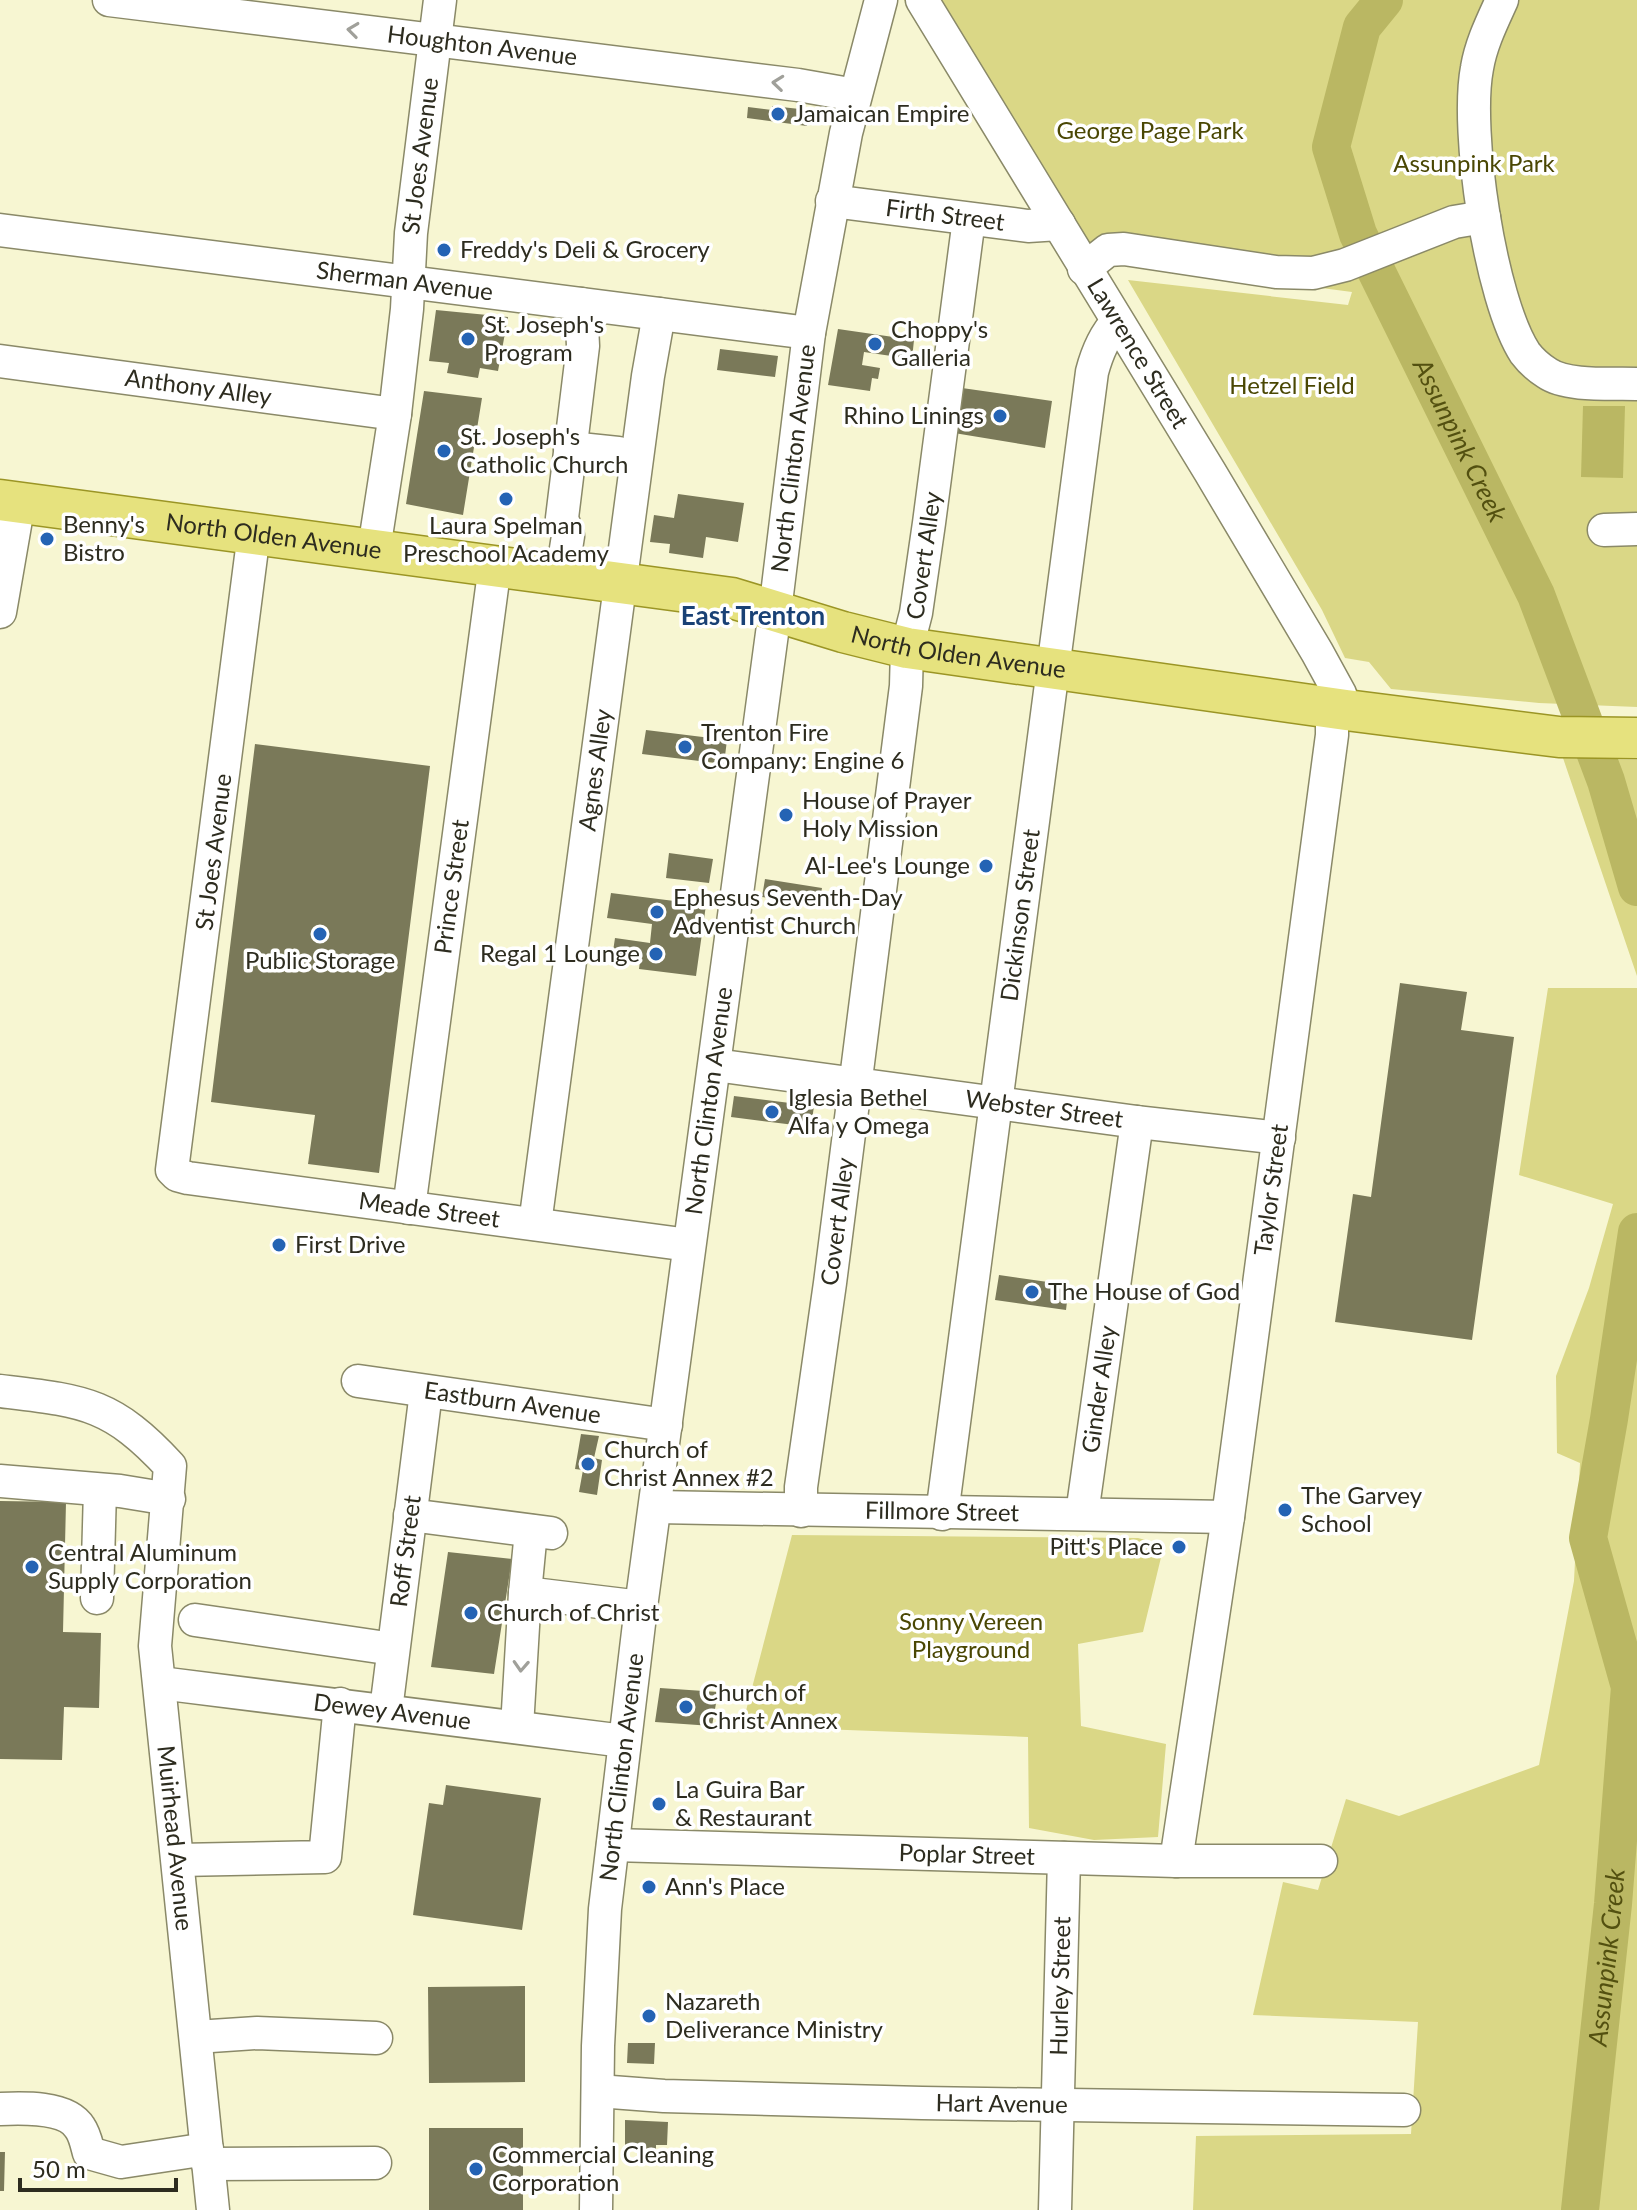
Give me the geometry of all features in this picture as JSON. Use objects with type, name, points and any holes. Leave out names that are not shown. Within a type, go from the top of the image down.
[{"type":"main road","name":"North Olden Avenue","points":[[10,501],[495,565],[565,555],[621,584],[732,598],[907,648],[1559,737],[1637,738]]},
{"type":"street","name":"Houghton Avenue","points":[[109,0],[798,85],[855,95]]},
{"type":"street","name":"St Joes Avenue","points":[[374,549],[395,414],[411,233],[440,0]]},
{"type":"street","name":"North Clinton Avenue","points":[[596,2210],[598,2046],[605,1909],[641,1607],[775,611],[809,333],[832,201],[855,95],[881,0]]},
{"type":"street","name":"Lawrence Street","points":[[922,0],[1309,639],[1340,694],[1339,709]]},
{"type":"street","points":[[1502,0],[1484,40],[1476,70],[1475,143],[1484,217],[1499,286],[1526,355],[1551,376],[1571,381],[1637,384]]},
{"type":"street","name":"Firth Street","points":[[832,201],[1028,226],[1059,224]]},
{"type":"street","points":[[1084,269],[1108,250],[1124,249],[1301,274],[1313,273],[1345,265],[1454,222],[1484,217]]},
{"type":"street","name":"Covert Alley","points":[[801,1511],[801,1487],[906,686],[907,648],[916,613],[969,219]]},
{"type":"street","name":"Sherman Avenue","points":[[0,230],[809,333]]},
{"type":"street","points":[[565,555],[562,518],[583,346],[581,304]]},
{"type":"street","name":"Agnes Alley","points":[[535,1224],[659,314]]},
{"type":"street","name":"Dickinson Street","points":[[942,1514],[1092,372],[1097,354],[1117,322]]},
{"type":"street","name":"Anthony Alley","points":[[0,361],[395,414]]},
{"type":"street","points":[[570,448],[618,453]]},
{"type":"street","points":[[0,612],[10,501]]},
{"type":"street","points":[[1604,530],[1637,529]]},
{"type":"street","name":"St Joes Avenue","points":[[172,1170],[254,533]]},
{"type":"street","name":"Prince Street","points":[[409,1208],[495,565]]},
{"type":"street","name":"Taylor Street","points":[[1176,1861],[1228,1517],[1339,709]]},
{"type":"street","name":"Webster Street","points":[[715,1065],[1279,1138]]},
{"type":"street","name":"Ginder Alley","points":[[1082,1514],[1137,1122]]},
{"type":"street","name":"Meade Street","points":[[172,1170],[188,1178],[689,1245]]},
{"type":"street","name":"Eastburn Avenue","points":[[358,1381],[666,1425]]},
{"type":"street","name":"Muirhead Avenue","points":[[0,1391],[96,1407],[132,1429],[170,1466],[155,1646],[213,2210]]},
{"type":"street","name":"Roff Street","points":[[386,1710],[426,1392]]},
{"type":"street","points":[[0,1481],[169,1499]]},
{"type":"street","points":[[97,1598],[100,1490]]},
{"type":"street","name":"Fillmore Street","points":[[656,1507],[1228,1517]]},
{"type":"street","points":[[410,1515],[541,1532],[525,1593],[517,1727]]},
{"type":"street","points":[[525,1593],[641,1607]]},
{"type":"street","points":[[195,1620],[393,1649]]},
{"type":"street","name":"Dewey Avenue","points":[[160,1683],[624,1741]]},
{"type":"street","points":[[178,1860],[325,1857],[340,1704]]},
{"type":"street","name":"Poplar Street","points":[[613,1845],[1176,1861],[1321,1861]]},
{"type":"street","name":"Hurley Street","points":[[1055,2210],[1064,1858]]},
{"type":"street","points":[[196,2037],[257,2033],[376,2038]]},
{"type":"street","name":"Hart Avenue","points":[[598,2091],[664,2096],[1404,2110]]},
{"type":"street","points":[[0,2109],[34,2107],[62,2115],[80,2126],[89,2153],[121,2162],[208,2156],[375,2163]]},
{"type":"green space","points":[[904,0],[1637,0],[1637,707],[1539,703],[1391,689],[1369,662],[1345,658],[1322,610],[1128,280],[1348,305],[1352,292],[1075,256]]},
{"type":"green space","points":[[1563,758],[1637,760],[1637,976]]},
{"type":"green space","points":[[1548,988],[1637,988],[1637,2210],[1193,2210],[1196,2136],[1411,2134],[1418,2022],[1253,2015],[1283,1882],[1318,1890],[1346,1799],[1399,1816],[1539,1765],[1574,1581],[1580,1463],[1557,1453],[1556,1376],[1589,1288],[1613,1204],[1519,1175]]},
{"type":"green space","name":"Sonny Vereen Playground","points":[[792,1535],[1138,1538],[1164,1545],[1143,1632],[1078,1644],[1081,1726],[1166,1744],[1158,1837],[1094,1840],[1029,1828],[1028,1737],[742,1726]]},
{"type":"shaded area","points":[[1583,406],[1625,406],[1623,478],[1581,477]]},
{"type":"building","name":"Jamaican Empire","points":[[772,106],[809,110],[807,126],[747,118],[748,107],[772,110]]},
{"type":"building","name":"St. Joseph's Program","points":[[436,310],[508,317],[498,371],[480,368],[478,378],[447,373],[449,363],[429,361]]},
{"type":"building","points":[[838,329],[914,340],[912,359],[864,352],[862,365],[880,368],[878,379],[872,378],[870,391],[828,385]]},
{"type":"building","points":[[720,349],[778,356],[775,377],[717,370]]},
{"type":"building","name":"Rhino Linings","points":[[955,387],[1052,401],[1045,448],[948,432]]},
{"type":"building","name":"St. Joseph's Catholic Church","points":[[424,391],[482,398],[463,515],[406,504]]},
{"type":"building","points":[[678,494],[744,503],[738,542],[706,537],[703,558],[669,553],[670,544],[650,542],[654,515],[674,518]]},
{"type":"building","name":"Trenton Fire Company: Engine 6","points":[[646,730],[727,740],[724,764],[642,754]]},
{"type":"building","name":"Public Storage","points":[[255,744],[430,766],[379,1173],[308,1164],[315,1115],[211,1102]]},
{"type":"building","points":[[669,853],[713,859],[709,883],[666,878]]},
{"type":"building","points":[[765,879],[822,888],[819,905],[762,897]]},
{"type":"building","points":[[611,893],[706,905],[696,976],[639,969],[640,961],[612,958],[615,938],[650,943],[652,924],[607,918]]},
{"type":"building","points":[[1400,983],[1467,992],[1461,1030],[1514,1037],[1472,1340],[1335,1322],[1353,1194],[1371,1197]]},
{"type":"building","name":"Iglesia Bethel Alfa y Omega","points":[[734,1096],[814,1106],[811,1127],[731,1117]]},
{"type":"building","name":"The House of God","points":[[999,1275],[1069,1285],[1066,1310],[995,1300]]},
{"type":"building","name":"Church of Christ Annex #2","points":[[581,1434],[599,1436],[594,1458],[602,1460],[597,1495],[579,1492],[583,1470],[575,1469]]},
{"type":"building","name":"Central Aluminum Supply Corporation","points":[[0,1501],[66,1502],[63,1632],[101,1633],[99,1708],[64,1707],[62,1760],[0,1759]]},
{"type":"building","name":"Church of Christ","points":[[448,1552],[512,1559],[494,1674],[431,1667]]},
{"type":"building","name":"Church of Christ Annex","points":[[660,1688],[718,1692],[712,1726],[655,1722]]},
{"type":"building","points":[[446,1785],[541,1798],[522,1930],[413,1915],[429,1803],[443,1805]]},
{"type":"building","points":[[525,1986],[525,2082],[429,2083],[428,1987]]},
{"type":"building","points":[[628,2043],[655,2043],[654,2064],[627,2063]]},
{"type":"building","points":[[625,2120],[668,2122],[667,2145],[656,2145],[656,2149],[625,2148]]},
{"type":"building","name":"Commercial Cleaning Corporation","points":[[429,2128],[523,2128],[523,2210],[429,2210]]},
{"type":"building","points":[[0,2152],[5,2152],[4,2191],[0,2191]]},
{"type":"waterway","name":"Assunpink Creek","points":[[1384,0],[1362,27],[1331,147],[1358,234],[1536,595],[1606,781],[1637,887]]},
{"type":"waterway","name":"Assunpink Creek","points":[[1580,2210],[1613,1904],[1630,1687],[1588,1538],[1637,1232]]},
{"type":"place","name":"Jamaican Empire","points":[[778,114]]},
{"type":"place","name":"Freddy's Deli & Grocery","points":[[444,250]]},
{"type":"place","name":"St. Joseph's Program","points":[[468,339]]},
{"type":"place","name":"Choppy's Galleria","points":[[875,344]]},
{"type":"place","name":"Rhino Linings","points":[[1000,416]]},
{"type":"place","name":"St. Joseph's Catholic Church","points":[[444,451]]},
{"type":"place","name":"Laura Spelman Preschool Academy","points":[[506,499]]},
{"type":"place","name":"Benny's Bistro","points":[[47,539]]},
{"type":"place","name":"Trenton Fire Company: Engine 6","points":[[685,747]]},
{"type":"place","name":"House of Prayer Holy Mission","points":[[786,815]]},
{"type":"place","name":"Al-Lee's Lounge","points":[[986,866]]},
{"type":"place","name":"Ephesus Seventh-Day Adventist Church","points":[[657,912]]},
{"type":"place","name":"Public Storage","points":[[320,934]]},
{"type":"place","name":"Regal 1 Lounge","points":[[656,954]]},
{"type":"place","name":"Iglesia Bethel Alfa y Omega","points":[[772,1112]]},
{"type":"place","name":"First Drive","points":[[279,1245]]},
{"type":"place","name":"The House of God","points":[[1032,1292]]},
{"type":"place","name":"Church of Christ Annex #2","points":[[588,1464]]},
{"type":"place","name":"The Garvey School","points":[[1285,1510]]},
{"type":"place","name":"Pitt's Place","points":[[1179,1547]]},
{"type":"place","name":"Central Aluminum Supply Corporation","points":[[32,1567]]},
{"type":"place","name":"Church of Christ","points":[[471,1613]]},
{"type":"place","name":"Church of Christ Annex","points":[[686,1707]]},
{"type":"place","name":"La Guira Bar & Restaurant","points":[[659,1804]]},
{"type":"place","name":"Ann's Place","points":[[649,1887]]},
{"type":"place","name":"Nazareth Deliverance Ministry","points":[[649,2016]]},
{"type":"place","name":"Commercial Cleaning Corporation","points":[[476,2169]]},
{"type":"district","name":"East Trenton","points":[[753,616]]},
{"type":"park label","name":"George Page Park","points":[[1150,131]]},
{"type":"park label","name":"Assunpink Park","points":[[1474,164]]},
{"type":"park label","name":"Hetzel Field","points":[[1292,386]]}]
